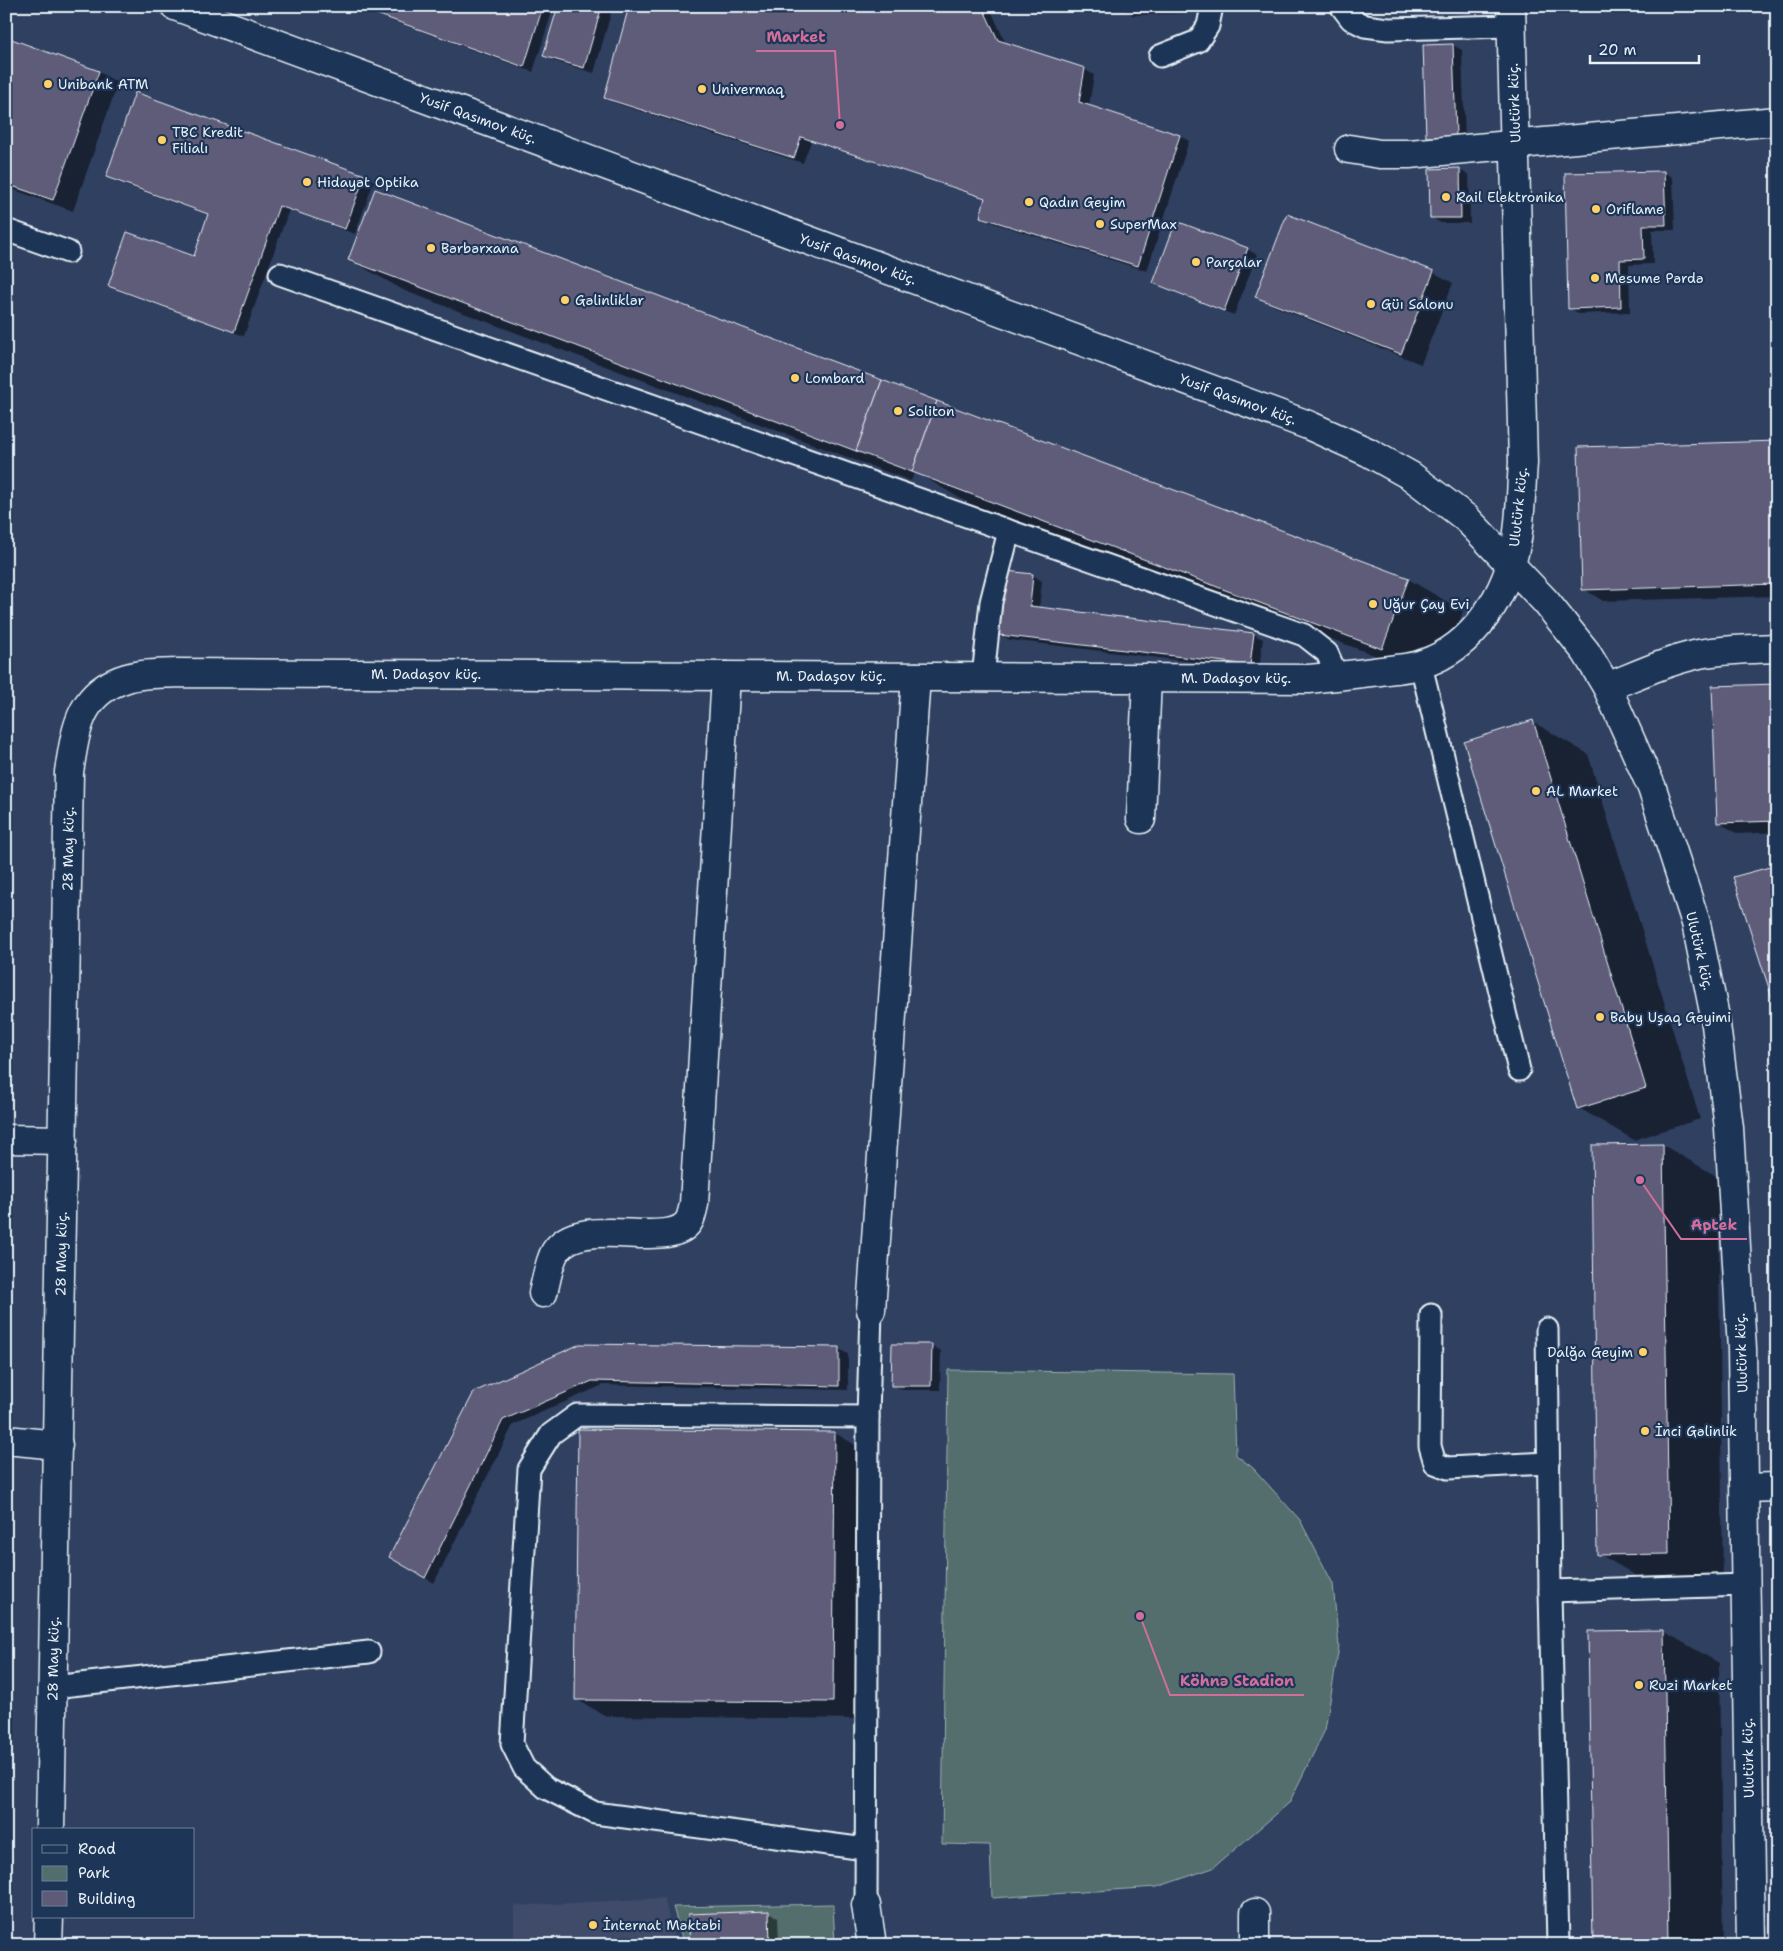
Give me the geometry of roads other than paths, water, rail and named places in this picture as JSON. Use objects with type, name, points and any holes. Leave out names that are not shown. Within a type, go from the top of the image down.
[{"type":"street","name":"Yusif Qasımov küç.","points":[[175,6],[1308,425],[1368,452],[1411,476],[1466,518],[1511,564]]},
{"type":"street","name":"Ulutürk küç.","points":[[1511,16],[1523,463],[1517,540],[1511,564],[1546,602],[1586,652],[1607,687],[1652,788],[1696,924],[1715,1017],[1729,1128],[1742,1348],[1751,1945]]},
{"type":"street","points":[[1350,149],[1380,154],[1409,154],[1777,121]]},
{"type":"street","name":"M. Dadaşov küç.","points":[[102,688],[128,677],[177,673],[1148,678],[1309,678],[1337,676],[1421,665],[1443,656],[1463,641],[1487,615],[1499,594],[1511,564]]},
{"type":"street","points":[[1607,687],[1663,664],[1698,654],[1777,648]]},
{"type":"street","points":[[543,1293],[555,1252],[567,1239],[585,1233],[659,1234],[680,1229],[690,1220],[694,1204],[726,676]]},
{"type":"street","points":[[871,1310],[916,676]]},
{"type":"street","points":[[1142,819],[1148,678]]},
{"type":"street","name":"28 May küç.","points":[[50,1828],[69,772],[75,731],[86,706],[102,688]]},
{"type":"street","points":[[6,1139],[63,1140]]},
{"type":"street","points":[[6,1440],[58,1445]]},
{"type":"street","points":[[1745,1488],[1777,1487]]},
{"type":"street","points":[[866,1906],[872,1945]]},
{"type":"street","points":[[1255,1913],[1255,1945]]},
{"type":"street","points":[[48,1945],[49,1918]]},
{"type":"lane","points":[[1160,56],[1198,41],[1208,26],[1212,6]]},
{"type":"lane","points":[[1341,6],[1351,19],[1365,26],[1388,29],[1511,16]]},
{"type":"lane","points":[[6,230],[68,252]]},
{"type":"lane","points":[[280,274],[1304,635],[1327,653],[1337,676]]},
{"type":"lane","points":[[983,677],[991,602],[1008,531]]},
{"type":"lane","points":[[1421,665],[1519,1070]]},
{"type":"lane","points":[[866,1906],[868,1416],[871,1310]]},
{"type":"lane","points":[[1431,1315],[1430,1446],[1435,1463],[1448,1468],[1549,1464]]},
{"type":"lane","points":[[1547,1330],[1550,1591],[1558,1945]]},
{"type":"lane","points":[[865,1849],[595,1813],[546,1788],[524,1768],[512,1744],[529,1469],[551,1434],[577,1415],[868,1416]]},
{"type":"lane","points":[[1550,1591],[1746,1585]]},
{"type":"lane","points":[[53,1687],[369,1652]]},
{"type":"place","name":"Unibank ATM","points":[[48,84]]},
{"type":"place","name":"Univermaq","points":[[702,89]]},
{"type":"place","name":"Market","points":[[840,125]]},
{"type":"place","name":"TBC Kredit Filialı","points":[[162,140]]},
{"type":"place","name":"Hidayət Optika","points":[[307,182]]},
{"type":"place","name":"Rail Elektronika","points":[[1446,197]]},
{"type":"place","name":"Qadın Geyim","points":[[1029,202]]},
{"type":"place","name":"Oriflame","points":[[1596,209]]},
{"type":"place","name":"SuperMax","points":[[1100,224]]},
{"type":"place","name":"Bərbərxana","points":[[431,248]]},
{"type":"place","name":"Parçalar","points":[[1196,262]]},
{"type":"place","name":"Mesume Pərdə","points":[[1595,278]]},
{"type":"place","name":"Gəlinliklər","points":[[565,300]]},
{"type":"place","name":"Güı Salonu","points":[[1371,304]]},
{"type":"place","name":"Lombard","points":[[795,378]]},
{"type":"place","name":"Soliton","points":[[898,411]]},
{"type":"place","name":"Uğur Çay Evi","points":[[1373,604]]},
{"type":"place","name":"AL Market","points":[[1536,791]]},
{"type":"place","name":"Baby Uşaq Geyimi","points":[[1600,1017]]},
{"type":"place","name":"Aptek","points":[[1640,1180]]},
{"type":"place","name":"Dalğa Geyim","points":[[1643,1352]]},
{"type":"place","name":"İnci Gəlinlik","points":[[1645,1431]]},
{"type":"place","name":"Köhnə Stadion","points":[[1140,1616]]},
{"type":"place","name":"Ruzi Market","points":[[1639,1685]]},
{"type":"place","name":"İnternat Məktəbi","points":[[593,1925]]}]
